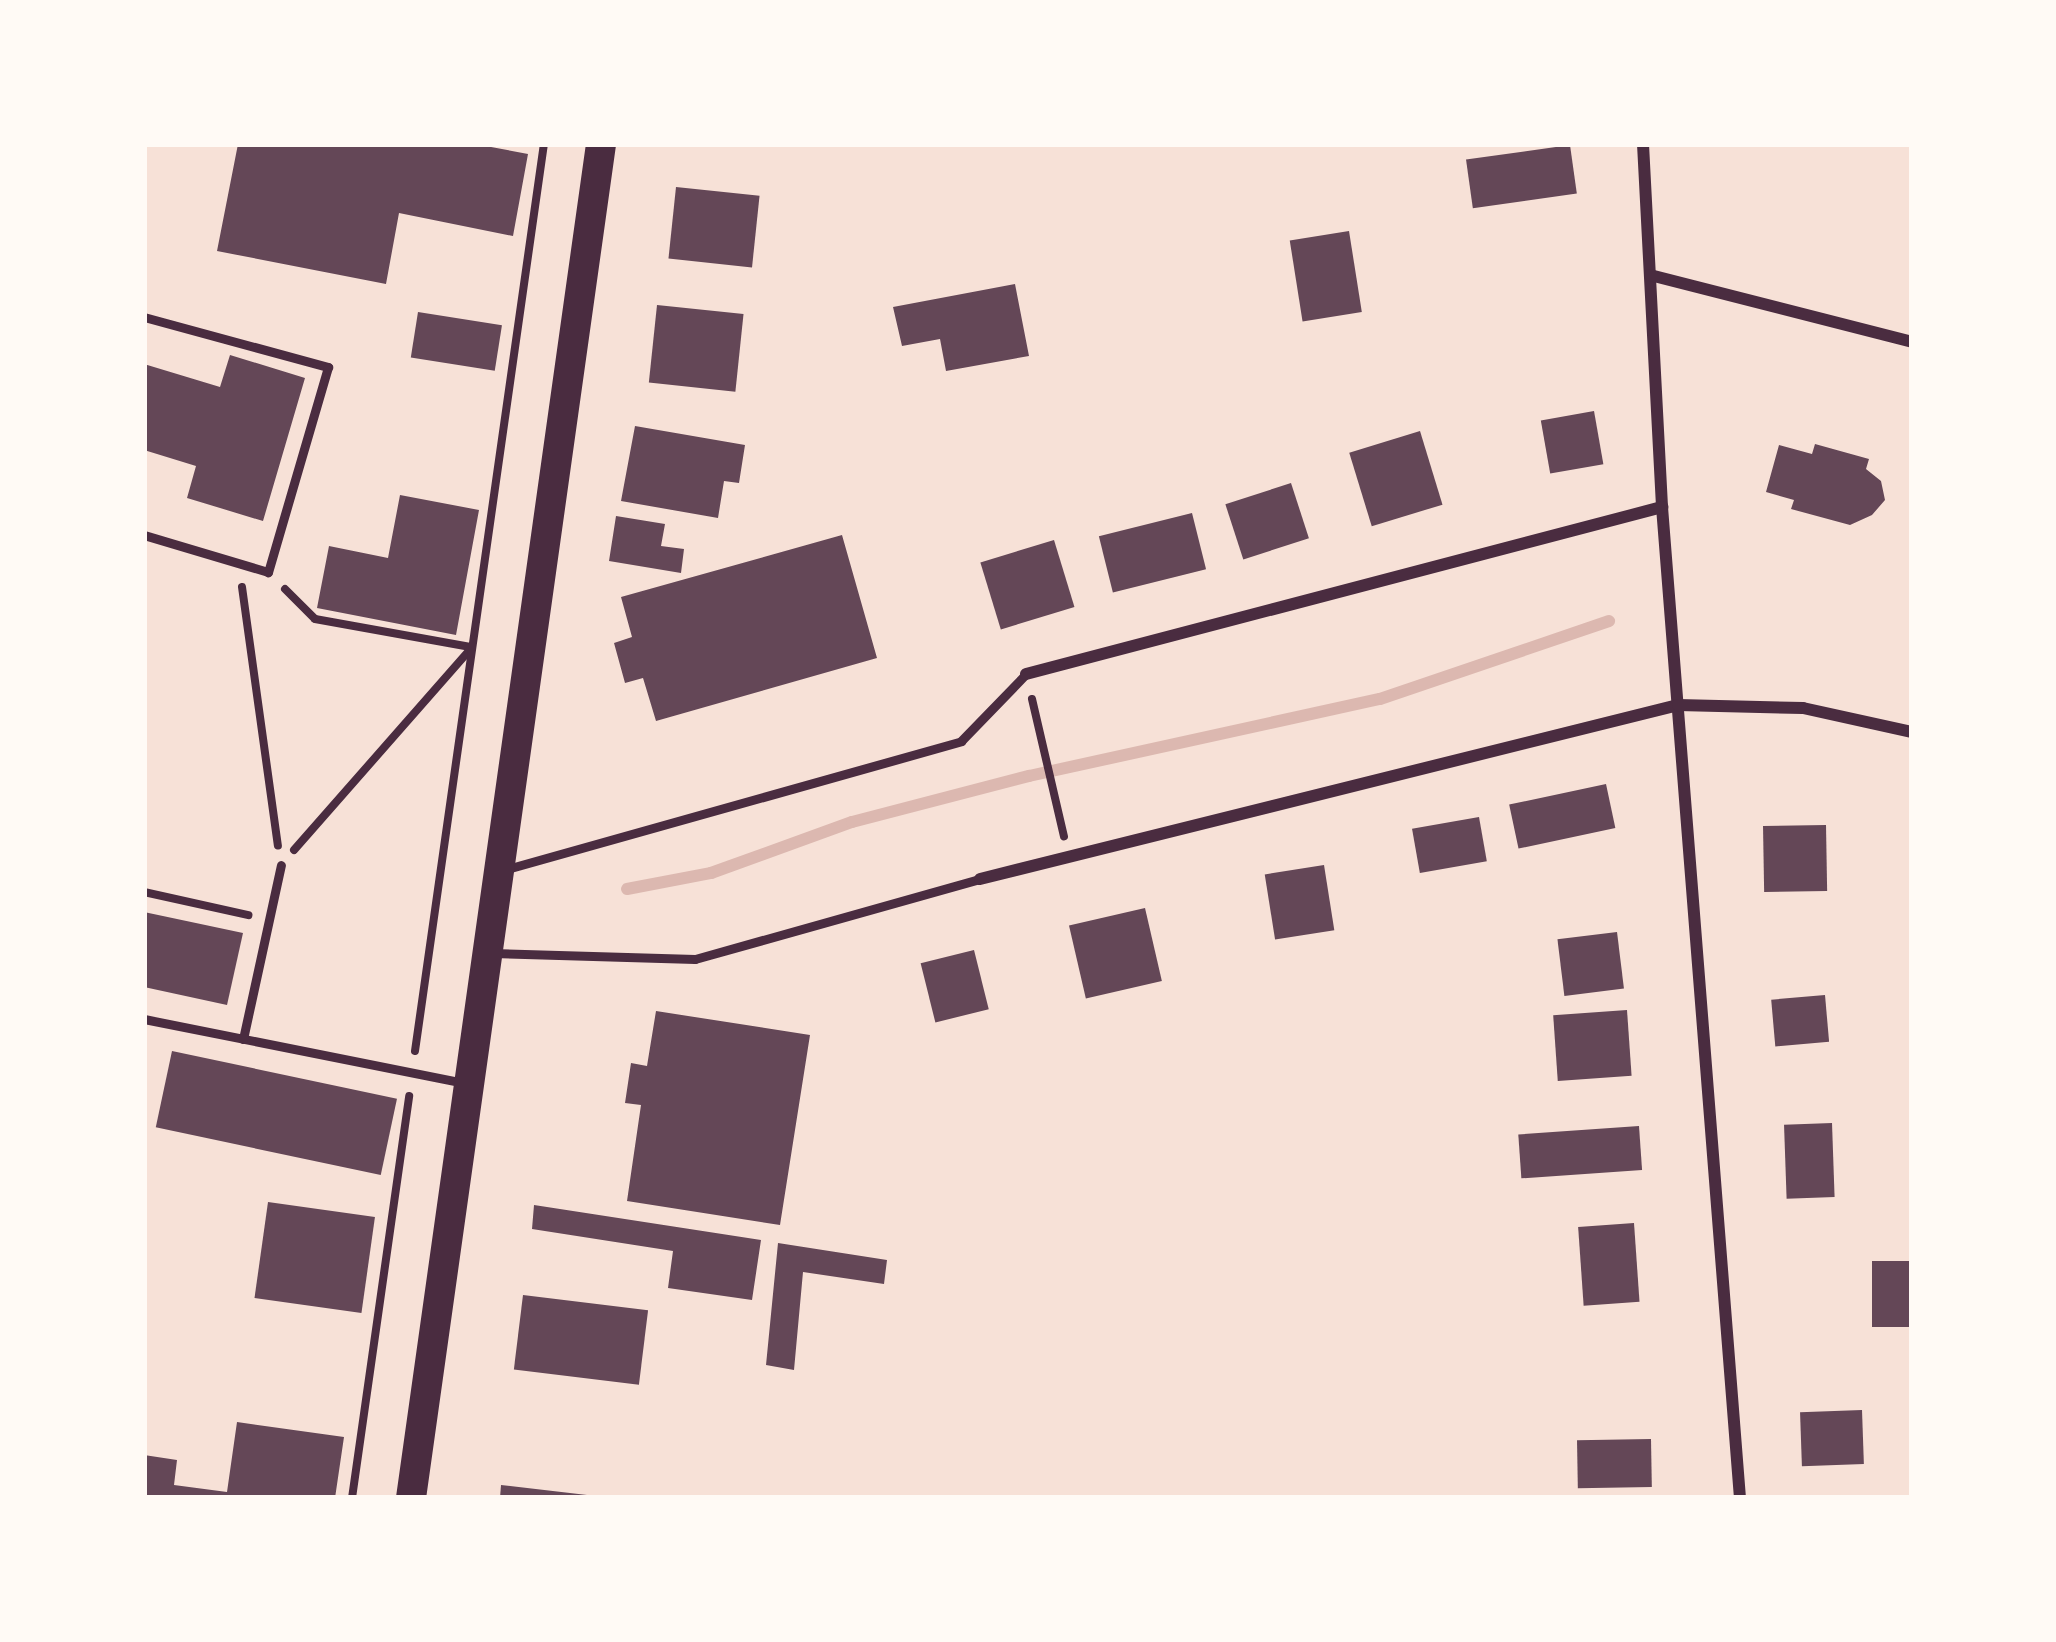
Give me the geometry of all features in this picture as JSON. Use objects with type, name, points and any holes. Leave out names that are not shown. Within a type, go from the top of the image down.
[{"type":"main road","points":[[411,1498],[602,144]]},
{"type":"street","points":[[1643,144],[1662,507],[1740,1498]]},
{"type":"street","points":[[1650,275],[1912,341]]},
{"type":"street","points":[[1026,674],[1662,507]]},
{"type":"street","points":[[980,879],[1678,705],[1803,708],[1912,732]]},
{"type":"lane","points":[[144,317],[328,367],[268,572],[144,535]]},
{"type":"lane","points":[[500,871],[961,740],[1026,674]]},
{"type":"lane","points":[[243,1039],[281,865]]},
{"type":"lane","points":[[488,952],[694,959],[980,879]]},
{"type":"lane","points":[[144,1019],[470,1084]]},
{"type":"path","points":[[352,1498],[544,144]]},
{"type":"path","points":[[239,564],[281,865]]},
{"type":"path","points":[[268,572],[315,619],[472,648]]},
{"type":"path","points":[[281,865],[472,648]]},
{"type":"path","points":[[1026,674],[1068,857]]},
{"type":"path","points":[[144,892],[269,920]]},
{"type":"building","points":[[238,144],[475,144],[528,154],[513,236],[399,213],[386,284],[217,251]]},
{"type":"building","points":[[1570,145],[1577,194],[1473,208],[1466,160]]},
{"type":"building","points":[[676,187],[760,196],[752,267],[668,259]]},
{"type":"building","points":[[1349,231],[1362,312],[1303,321],[1290,240]]},
{"type":"building","points":[[1015,284],[1029,356],[946,371],[940,339],[902,346],[893,307]]},
{"type":"building","points":[[657,305],[744,314],[735,392],[649,383]]},
{"type":"building","points":[[418,312],[502,325],[495,371],[411,357]]},
{"type":"building","points":[[230,355],[305,378],[263,521],[187,498],[196,466],[144,450],[144,364],[220,387]]},
{"type":"building","points":[[1594,411],[1603,464],[1550,474],[1541,420]]},
{"type":"building","points":[[635,426],[745,445],[739,483],[724,481],[718,518],[621,501]]},
{"type":"building","points":[[1420,431],[1443,505],[1372,526],[1349,453]]},
{"type":"building","points":[[1815,444],[1869,459],[1866,469],[1881,481],[1885,500],[1872,515],[1850,525],[1791,509],[1794,500],[1766,492],[1779,445],[1812,454]]},
{"type":"building","points":[[1291,483],[1309,538],[1243,559],[1225,504]]},
{"type":"building","points":[[400,495],[479,510],[456,635],[317,608],[329,546],[388,558]]},
{"type":"building","points":[[1192,513],[1206,569],[1113,593],[1099,536]]},
{"type":"building","points":[[616,516],[665,524],[661,546],[684,549],[681,573],[609,561]]},
{"type":"building","points":[[842,535],[877,658],[656,721],[643,678],[625,683],[614,643],[632,637],[621,597]]},
{"type":"building","points":[[1054,540],[1074,607],[1001,629],[980,563]]},
{"type":"building","points":[[1606,784],[1615,828],[1519,849],[1509,805]]},
{"type":"building","points":[[1479,817],[1487,861],[1420,873],[1412,829]]},
{"type":"building","points":[[1826,825],[1827,891],[1764,892],[1763,826]]},
{"type":"building","points":[[1324,865],[1334,930],[1275,940],[1265,874]]},
{"type":"building","points":[[1145,908],[1162,981],[1086,999],[1069,926]]},
{"type":"building","points":[[144,912],[243,933],[227,1005],[144,987]]},
{"type":"building","points":[[1617,932],[1624,989],[1564,996],[1557,939]]},
{"type":"building","points":[[974,950],[989,1009],[935,1022],[921,963]]},
{"type":"building","points":[[1825,995],[1829,1042],[1775,1047],[1771,1000]]},
{"type":"building","points":[[1627,1010],[1632,1076],[1558,1081],[1553,1015]]},
{"type":"building","points":[[656,1011],[810,1035],[780,1225],[627,1201],[641,1105],[625,1103],[631,1063],[647,1066]]},
{"type":"building","points":[[172,1051],[397,1099],[381,1175],[156,1127]]},
{"type":"building","points":[[1832,1123],[1835,1197],[1787,1199],[1784,1125]]},
{"type":"building","points":[[1639,1126],[1642,1170],[1521,1178],[1518,1134]]},
{"type":"building","points":[[268,1202],[375,1217],[361,1313],[255,1298]]},
{"type":"building","points":[[534,1205],[761,1240],[752,1300],[668,1288],[673,1251],[532,1229]]},
{"type":"building","points":[[1634,1223],[1640,1302],[1584,1306],[1578,1227]]},
{"type":"building","points":[[778,1243],[887,1260],[884,1284],[803,1272],[794,1370],[766,1365]]},
{"type":"building","points":[[1872,1261],[1912,1261],[1912,1327],[1872,1327]]},
{"type":"building","points":[[523,1295],[648,1310],[639,1385],[514,1369]]},
{"type":"building","points":[[1862,1410],[1864,1464],[1802,1466],[1800,1412]]},
{"type":"building","points":[[237,1422],[344,1437],[335,1498],[144,1498],[144,1455],[177,1460],[174,1485],[227,1492]]},
{"type":"building","points":[[1651,1439],[1652,1487],[1578,1488],[1577,1440]]},
{"type":"building","points":[[501,1485],[587,1495],[587,1498],[500,1498]]},
{"type":"waterway","points":[[627,889],[711,873],[852,822],[1029,776],[1380,699],[1609,621]]}]
